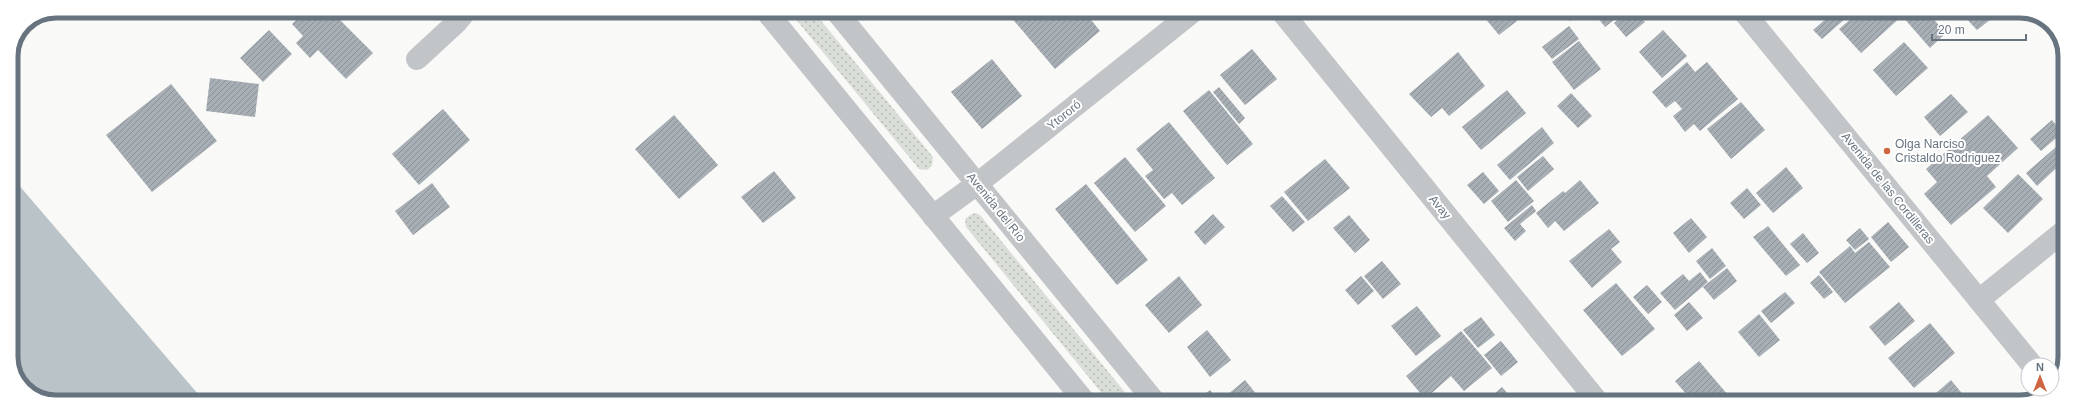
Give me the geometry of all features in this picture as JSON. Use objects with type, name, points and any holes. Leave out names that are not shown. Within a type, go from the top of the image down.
[{"type":"street","points":[[417,59],[460,18]]},
{"type":"street","points":[[772,18],[1079,395]]},
{"type":"street","name":"Avenida del Río","points":[[842,18],[1149,395]]},
{"type":"street","name":"Ytororó","points":[[933,216],[977,184],[1186,18]]},
{"type":"street","name":"Avay","points":[[1287,18],[1592,395]]},
{"type":"street","name":"Avenida de las Cordilleras","points":[[1749,18],[2025,357]]},
{"type":"street","points":[[1979,300],[2058,236]]},
{"type":"shaded area","points":[[795,18],[819,18],[933,157],[932,166],[927,170],[919,169]]},
{"type":"shaded area","points":[[18,184],[199,395],[56,395],[41,392],[27,382],[21,372],[18,360]]},
{"type":"shaded area","points":[[976,213],[980,215],[1127,395],[1103,395],[966,227],[965,219]]},
{"type":"building","points":[[298,18],[338,18],[373,53],[346,79],[318,50],[310,58],[296,43],[303,36],[292,24]]},
{"type":"building","points":[[1012,18],[1090,18],[1100,31],[1055,69]]},
{"type":"building","points":[[1485,18],[1515,18],[1517,21],[1499,35]]},
{"type":"building","points":[[1567,18],[1574,18],[1570,21]]},
{"type":"building","points":[[1598,18],[1616,18],[1605,27]]},
{"type":"building","points":[[1621,18],[1642,18],[1645,22],[1626,37],[1614,23]]},
{"type":"building","points":[[1827,18],[1846,18],[1822,39],[1813,30]]},
{"type":"building","points":[[1852,18],[1900,18],[1861,53],[1839,29]]},
{"type":"building","points":[[1904,18],[1932,18],[1946,33],[1930,48]]},
{"type":"building","points":[[1966,18],[1992,18],[1977,30]]},
{"type":"building","points":[[1569,26],[1579,39],[1552,59],[1542,47]]},
{"type":"building","points":[[269,30],[292,54],[263,82],[240,58]]},
{"type":"building","points":[[1663,30],[1687,56],[1662,78],[1639,52]]},
{"type":"building","points":[[1579,41],[1601,69],[1574,90],[1552,62]]},
{"type":"building","points":[[1904,42],[1928,68],[1896,96],[1873,70]]},
{"type":"building","points":[[1252,49],[1277,79],[1245,105],[1220,75]]},
{"type":"building","points":[[1458,52],[1485,86],[1449,116],[1442,108],[1431,117],[1409,94]]},
{"type":"building","points":[[992,59],[1022,96],[982,129],[951,92]]},
{"type":"building","points":[[1687,62],[1695,72],[1707,62],[1738,99],[1700,131],[1694,124],[1685,132],[1673,116],[1682,109],[1675,101],[1666,108],[1652,92]]},
{"type":"building","points":[[210,78],[259,84],[255,117],[206,111]]},
{"type":"building","points":[[171,84],[217,141],[152,192],[106,135]]},
{"type":"building","points":[[1219,87],[1245,118],[1239,124],[1213,92]]},
{"type":"building","points":[[1209,90],[1253,144],[1227,165],[1183,111]]},
{"type":"building","points":[[1507,90],[1526,113],[1481,150],[1462,127]]},
{"type":"building","points":[[1571,93],[1592,116],[1578,128],[1557,106]]},
{"type":"building","points":[[1951,94],[1968,112],[1940,136],[1924,117]]},
{"type":"building","points":[[1741,102],[1765,130],[1731,159],[1707,129]]},
{"type":"building","points":[[443,109],[470,140],[419,185],[392,154]]},
{"type":"building","points":[[674,115],[718,165],[679,199],[635,149]]},
{"type":"building","points":[[1988,115],[2018,148],[1987,176],[1996,187],[1951,225],[1924,194],[1937,182],[1926,169]]},
{"type":"building","points":[[2052,120],[2058,128],[2058,136],[2041,151],[2030,139]]},
{"type":"building","points":[[1169,122],[1215,178],[1182,205],[1172,193],[1164,199],[1145,176],[1153,170],[1136,149]]},
{"type":"building","points":[[1542,127],[1554,143],[1510,180],[1497,165]]},
{"type":"building","points":[[2056,147],[2058,149],[2058,167],[2037,186],[2026,173]]},
{"type":"building","points":[[1543,156],[1554,169],[1528,191],[1517,177]]},
{"type":"building","points":[[1125,157],[1166,206],[1135,232],[1094,183]]},
{"type":"building","points":[[1325,159],[1350,188],[1308,221],[1284,192]]},
{"type":"building","points":[[1786,167],[1803,188],[1773,213],[1756,193]]},
{"type":"building","points":[[774,171],[796,198],[763,223],[741,197]]},
{"type":"building","points":[[1483,172],[1499,191],[1484,204],[1467,185]]},
{"type":"building","points":[[2018,174],[2043,199],[2008,233],[1983,208]]},
{"type":"building","points":[[1516,180],[1534,201],[1508,222],[1491,201]]},
{"type":"building","points":[[1580,180],[1599,203],[1564,231],[1555,221],[1548,228],[1536,213],[1563,191],[1565,193]]},
{"type":"building","points":[[432,183],[450,207],[413,235],[395,211]]},
{"type":"building","points":[[1086,184],[1148,260],[1117,285],[1055,209]]},
{"type":"building","points":[[1747,188],[1761,205],[1744,219],[1730,203]]},
{"type":"building","points":[[1282,196],[1305,222],[1293,232],[1270,206]]},
{"type":"building","points":[[1532,205],[1536,211],[1520,224],[1526,231],[1515,241],[1504,228]]},
{"type":"building","points":[[1213,214],[1225,227],[1205,245],[1194,232]]},
{"type":"building","points":[[1349,215],[1370,240],[1355,253],[1333,228]]},
{"type":"building","points":[[1691,218],[1707,237],[1689,253],[1673,233]]},
{"type":"building","points":[[1888,222],[1909,247],[1891,262],[1871,237]]},
{"type":"building","points":[[1768,226],[1800,265],[1786,276],[1753,237]]},
{"type":"building","points":[[1860,228],[1869,239],[1855,250],[1846,240]]},
{"type":"building","points":[[1609,229],[1620,242],[1611,249],[1622,262],[1592,288],[1569,261]]},
{"type":"building","points":[[1803,233],[1819,253],[1807,263],[1790,244]]},
{"type":"building","points":[[1869,242],[1890,267],[1845,303],[1819,272],[1850,246],[1855,253]]},
{"type":"building","points":[[1712,248],[1726,266],[1710,279],[1696,261]]},
{"type":"building","points":[[1382,261],[1401,284],[1383,299],[1364,276]]},
{"type":"building","points":[[1727,268],[1737,281],[1714,300],[1703,287]]},
{"type":"building","points":[[1700,272],[1708,282],[1675,310],[1660,293],[1683,274],[1689,281]]},
{"type":"building","points":[[1819,275],[1833,292],[1824,299],[1810,283]]},
{"type":"building","points":[[1179,276],[1202,305],[1169,333],[1145,305]]},
{"type":"building","points":[[1361,276],[1374,291],[1358,305],[1345,290]]},
{"type":"building","points":[[1616,283],[1655,329],[1622,356],[1583,310]]},
{"type":"building","points":[[1647,285],[1662,302],[1648,314],[1633,297]]},
{"type":"building","points":[[1785,292],[1795,303],[1771,323],[1761,311]]},
{"type":"building","points":[[1689,302],[1703,318],[1687,331],[1674,315]]},
{"type":"building","points":[[1899,302],[1915,321],[1885,346],[1869,327]]},
{"type":"building","points":[[1417,306],[1441,336],[1416,356],[1391,326]]},
{"type":"building","points":[[1759,314],[1780,340],[1759,357],[1738,332]]},
{"type":"building","points":[[1481,317],[1495,335],[1478,348],[1463,330]]},
{"type":"building","points":[[1930,323],[1955,353],[1914,388],[1888,358]]},
{"type":"building","points":[[1207,330],[1231,360],[1210,377],[1187,347]]},
{"type":"building","points":[[1461,331],[1492,368],[1464,391],[1451,376],[1430,395],[1422,395],[1406,376]]},
{"type":"building","points":[[1501,341],[1518,362],[1501,376],[1484,355]]},
{"type":"building","points":[[1699,361],[1728,395],[1687,395],[1675,381]]},
{"type":"building","points":[[1245,380],[1257,395],[1227,395]]},
{"type":"building","points":[[1951,380],[1963,395],[1934,395]]},
{"type":"building","points":[[1502,387],[1509,395],[1493,395]]},
{"type":"building","points":[[1210,390],[1214,395],[1203,395]]},
{"type":"place","name":"Olga Narciso Cristaldo Rodriguez","points":[[1887,151]]}]
